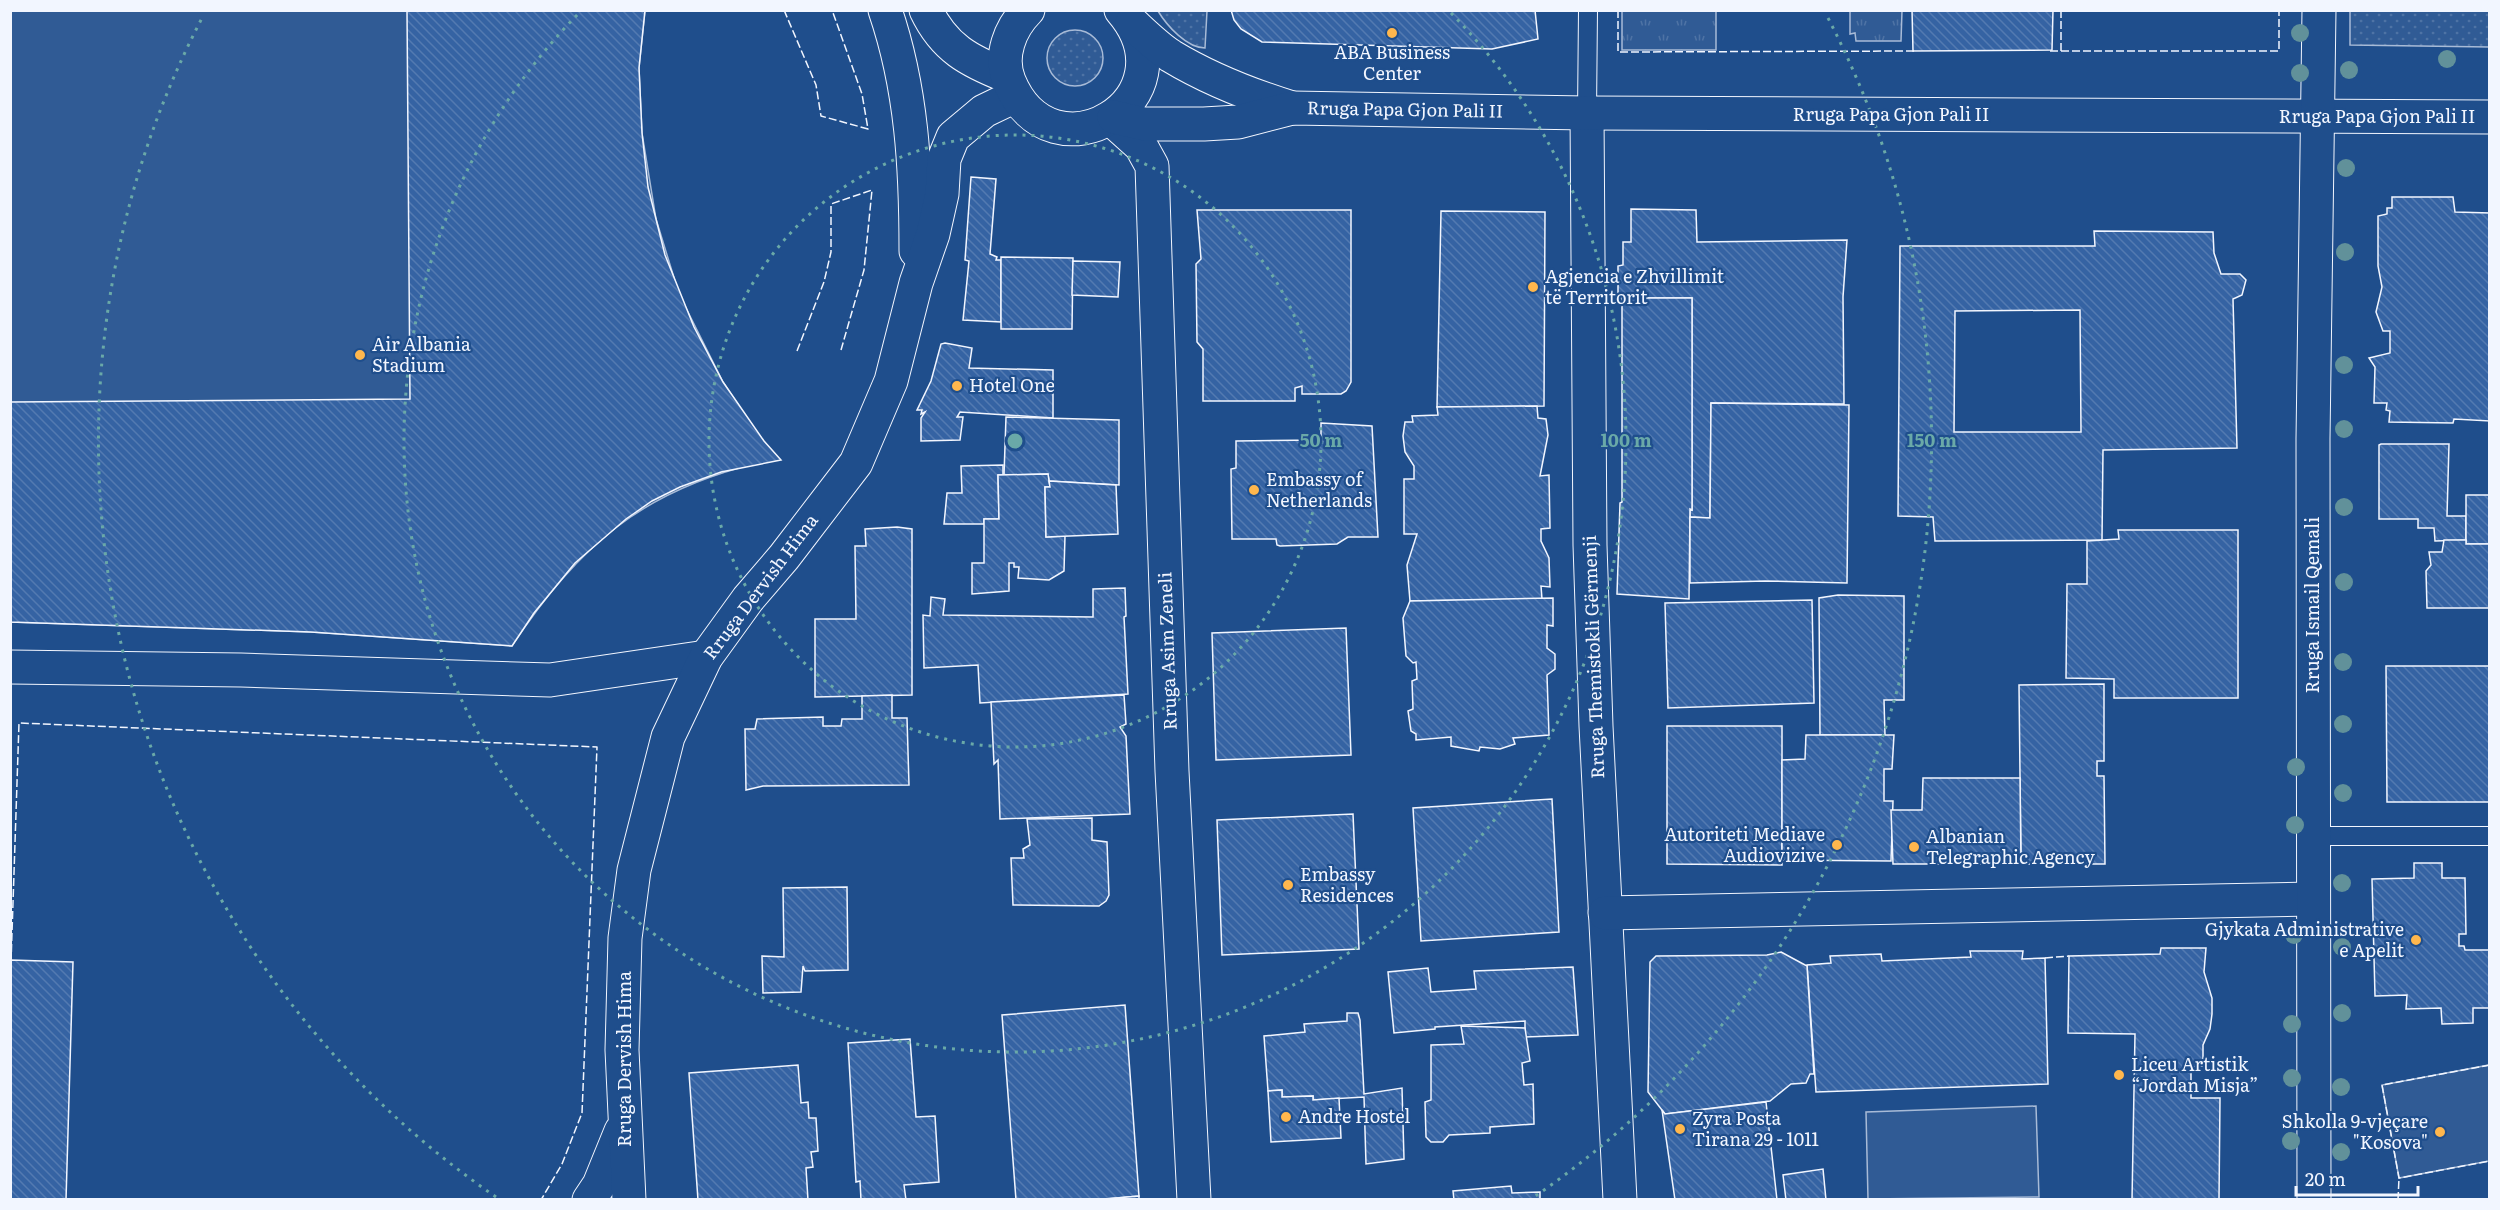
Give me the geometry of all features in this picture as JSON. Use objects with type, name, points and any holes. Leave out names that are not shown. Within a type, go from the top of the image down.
[{"type":"street","points":[[885,10],[907,99],[914,157],[916,283]]},
{"type":"street","points":[[926,10],[935,28],[969,61],[1011,86]]},
{"type":"street","points":[[1028,10],[1009,37],[1005,56],[1011,86],[1029,113],[1047,125],[1069,130],[1091,128],[1113,118],[1129,102],[1140,84],[1143,63],[1141,42],[1126,17]]},
{"type":"street","name":"Rruga Ismail Qemali","points":[[2314,1200],[2313,836],[2319,10]]},
{"type":"street","name":"Rruga Papa Gjon Pali II","points":[[1126,17],[1169,55],[1242,92],[1292,108]]},
{"type":"street","name":"Rruga Dervish Hima","points":[[628,1200],[622,1050],[626,938],[634,870],[668,737],[706,657],[748,599],[784,557],[855,463],[891,381],[916,283],[933,234],[942,194],[945,159],[953,137],[1011,86]]},
{"type":"street","name":"Rruga Papa Gjon Pali II","points":[[1113,118],[1144,124],[1204,124],[1238,122],[1292,108],[1587,113],[2490,117]]},
{"type":"street","name":"Rruga Themistokli Gërmenji","points":[[1587,113],[1590,545],[1605,913],[1620,1200]]},
{"type":"street","name":"Rruga Asim Zeneli","points":[[1113,118],[1142,146],[1152,166],[1172,771],[1194,1200]]},
{"type":"street","points":[[10,667],[241,670],[550,680],[706,657]]},
{"type":"street","points":[[1605,913],[2313,899]]},
{"type":"street","points":[[589,1200],[599,1185],[624,1123]]},
{"type":"lane","points":[[1587,113],[1588,10]]},
{"type":"lane","points":[[2313,836],[2490,836]]},
{"type":"green space","points":[[1158,11],[1207,11],[1205,48],[1185,40],[1172,29]]},
{"type":"green space","points":[[1622,11],[1716,11],[1716,50],[1622,50]]},
{"type":"green space","points":[[1850,11],[1902,11],[1901,41],[1856,41],[1855,33],[1850,34]]},
{"type":"green space","points":[[2350,11],[2489,11],[2489,47],[2350,45]]},
{"type":"green space","points":[[1075,30],[1086,32],[1095,38],[1101,47],[1103,58],[1101,69],[1095,78],[1086,84],[1075,86],[1064,84],[1055,78],[1049,69],[1047,58],[1049,47],[1055,38],[1064,32]]},
{"type":"shaded area","name":"Air Albania Stadium","points":[[10,11],[645,11],[639,68],[642,133],[656,219],[679,294],[723,382],[743,412],[758,463],[679,489],[646,507],[616,528],[561,580],[512,646],[311,632],[11,622]]},
{"type":"shaded area","name":"Shkolla 9-vjeçare \"Kosova\"","points":[[2489,1065],[2489,1161],[2399,1178],[2382,1085]]},
{"type":"shaded area","points":[[2036,1106],[2039,1197],[1868,1199],[1866,1112]]},
{"type":"building","name":"Air Albania Stadium","points":[[407,10],[645,10],[639,68],[642,133],[648,187],[665,255],[694,327],[723,382],[764,441],[781,460],[721,472],[680,487],[652,501],[626,519],[575,563],[534,613],[512,646],[311,632],[10,622],[10,402],[410,399]]},
{"type":"building","name":"ABA Business Center","points":[[1231,10],[1535,10],[1538,39],[1492,49],[1262,42],[1241,29],[1234,20]]},
{"type":"building","points":[[1912,10],[2053,10],[2052,50],[1913,51]]},
{"type":"building","points":[[971,177],[996,179],[990,254],[997,257],[996,260],[1001,260],[1001,322],[963,320],[969,261],[965,260]]},
{"type":"building","points":[[2392,197],[2453,197],[2455,212],[2490,213],[2490,421],[2454,419],[2453,423],[2389,422],[2390,411],[2386,410],[2387,403],[2374,403],[2375,367],[2369,358],[2390,353],[2390,331],[2383,331],[2376,312],[2382,287],[2378,266],[2378,216],[2387,214],[2387,208],[2392,208]]},
{"type":"building","points":[[1631,209],[1696,210],[1697,242],[1847,240],[1843,297],[1844,404],[1711,403],[1710,518],[1690,517],[1690,509],[1692,510],[1692,298],[1618,298],[1618,266],[1623,265],[1623,242],[1631,242]]},
{"type":"building","points":[[1197,210],[1351,210],[1351,382],[1346,391],[1341,394],[1302,394],[1302,386],[1295,388],[1295,401],[1203,401],[1203,349],[1197,342],[1196,264],[1201,259]]},
{"type":"building","points":[[1441,211],[1545,212],[1544,406],[1437,407]]},
{"type":"building","points":[[2094,231],[2213,232],[2214,253],[2221,274],[2240,274],[2246,280],[2242,295],[2233,299],[2237,448],[2103,450],[2102,540],[1935,541],[1933,517],[1898,516],[1900,246],[2095,246]],"holes":[[[2080,310],[2081,432],[1954,432],[1955,311]]]},
{"type":"building","points":[[1001,257],[1073,258],[1072,329],[1001,329]]},
{"type":"building","points":[[1073,261],[1120,262],[1118,297],[1072,295]]},
{"type":"building","points":[[1622,298],[1692,298],[1692,510],[1690,509],[1689,599],[1617,594],[1620,503],[1622,502]]},
{"type":"building","points":[[941,344],[972,348],[969,368],[1053,370],[1053,418],[960,412],[957,417],[963,417],[960,440],[921,441],[921,418],[925,412],[921,414],[922,410],[917,410],[931,381]]},
{"type":"building","points":[[1711,403],[1849,405],[1847,583],[1765,581],[1690,583],[1690,517],[1710,518]]},
{"type":"building","points":[[1537,406],[1538,418],[1546,419],[1548,435],[1540,476],[1549,475],[1550,528],[1541,529],[1541,541],[1549,558],[1550,587],[1541,586],[1542,599],[1410,601],[1407,565],[1417,534],[1404,534],[1404,479],[1414,479],[1414,466],[1405,452],[1403,436],[1405,422],[1413,422],[1412,416],[1438,415],[1437,407]]},
{"type":"building","points":[[1006,417],[1119,420],[1119,485],[1049,481],[1048,474],[1004,475]]},
{"type":"building","points":[[1321,423],[1372,426],[1378,537],[1348,537],[1337,544],[1280,546],[1277,545],[1276,539],[1232,539],[1231,469],[1236,468],[1236,441],[1321,440]]},
{"type":"building","points":[[2449,444],[2447,516],[2466,516],[2466,540],[2435,541],[2434,528],[2418,528],[2418,519],[2379,519],[2379,445]]},
{"type":"building","points":[[1003,465],[1003,475],[998,475],[999,519],[984,519],[984,524],[944,524],[947,493],[962,493],[961,466]]},
{"type":"building","points":[[1048,474],[1050,487],[1045,487],[1046,537],[1065,536],[1064,571],[1049,580],[1018,578],[1019,567],[1014,567],[1014,563],[1009,563],[1009,591],[972,594],[972,563],[984,563],[984,519],[999,519],[998,475]]},
{"type":"building","points":[[1049,481],[1116,485],[1118,534],[1046,537],[1045,487],[1050,487]]},
{"type":"building","points":[[2466,495],[2490,495],[2490,544],[2466,544]]},
{"type":"building","points":[[897,527],[912,529],[912,695],[815,697],[815,619],[856,619],[855,546],[866,546],[865,529]]},
{"type":"building","points":[[2118,530],[2238,530],[2238,698],[2114,698],[2114,679],[2066,678],[2067,584],[2087,584],[2087,541],[2119,539]]},
{"type":"building","points":[[2444,540],[2466,540],[2466,544],[2490,544],[2490,608],[2427,608],[2426,571],[2431,565],[2429,552],[2442,552]]},
{"type":"building","points":[[1125,588],[1126,616],[1124,617],[1128,694],[980,703],[978,665],[924,668],[923,615],[930,616],[931,597],[945,599],[943,615],[1093,617],[1093,589]]},
{"type":"building","points":[[1838,595],[1904,596],[1904,700],[1884,700],[1885,735],[1820,735],[1819,598]]},
{"type":"building","points":[[1553,598],[1553,626],[1547,625],[1547,648],[1555,654],[1555,669],[1547,675],[1549,735],[1513,738],[1515,744],[1500,749],[1480,747],[1479,751],[1451,746],[1451,737],[1416,740],[1416,734],[1411,731],[1408,711],[1413,709],[1412,681],[1417,679],[1416,662],[1413,663],[1406,656],[1403,618],[1410,601]]},
{"type":"building","points":[[1812,600],[1814,703],[1668,708],[1665,603]]},
{"type":"building","points":[[1346,628],[1351,755],[1216,760],[1212,633]]},
{"type":"building","points":[[2386,666],[2490,666],[2490,802],[2387,802]]},
{"type":"building","points":[[2104,684],[2104,761],[2097,761],[2097,776],[2104,776],[2105,864],[2021,864],[2019,685]]},
{"type":"building","points":[[892,695],[892,718],[907,718],[909,785],[763,786],[746,790],[745,729],[755,729],[757,719],[823,717],[823,726],[841,726],[842,719],[862,719],[862,696]]},
{"type":"building","points":[[1124,695],[1126,724],[1120,727],[1126,736],[1130,814],[1000,819],[998,760],[994,764],[991,702]]},
{"type":"building","points":[[1667,726],[1782,726],[1782,865],[1667,864]]},
{"type":"building","points":[[1806,735],[1894,735],[1892,769],[1884,769],[1884,801],[1893,801],[1891,861],[1782,860],[1782,760],[1805,759]]},
{"type":"building","points":[[1923,778],[2020,778],[2021,864],[1893,864],[1891,810],[1922,810]]},
{"type":"building","points":[[1552,799],[1559,932],[1421,941],[1413,808]]},
{"type":"building","name":"Embassy Residences","points":[[1353,814],[1359,949],[1222,955],[1217,820]]},
{"type":"building","points":[[1092,818],[1092,840],[1107,842],[1109,895],[1106,901],[1099,906],[1013,905],[1011,858],[1024,858],[1023,849],[1030,845],[1027,819]]},
{"type":"building","name":"Gjykata Administrative e Apelit","points":[[2414,863],[2442,863],[2442,878],[2465,878],[2466,934],[2459,934],[2459,946],[2464,946],[2465,950],[2490,950],[2490,1008],[2473,1008],[2473,1023],[2442,1024],[2441,1008],[2406,1009],[2407,995],[2375,996],[2372,879],[2414,878]]},
{"type":"building","points":[[847,887],[848,970],[805,971],[803,966],[801,992],[763,993],[762,956],[784,957],[783,888]]},
{"type":"building","points":[[2161,948],[2206,948],[2204,972],[2212,998],[2212,1014],[2210,1029],[2203,1045],[2203,1066],[2191,1067],[2191,1098],[2220,1098],[2219,1200],[2132,1200],[2135,1034],[2068,1033],[2069,956],[2160,954]]},
{"type":"building","points":[[1970,951],[2023,951],[2022,959],[2045,958],[2048,1084],[1816,1092],[1807,965],[1831,963],[1830,956],[1881,954],[1882,961],[1971,957]]},
{"type":"building","points":[[1781,952],[1807,966],[1814,1074],[1810,1074],[1806,1083],[1791,1084],[1770,1101],[1665,1114],[1648,1092],[1650,962],[1656,956],[1767,955]]},
{"type":"building","points":[[11,960],[73,962],[66,1200],[10,1200]]},
{"type":"building","points":[[1573,967],[1578,1035],[1525,1037],[1525,1021],[1435,1027],[1435,1029],[1394,1033],[1388,972],[1428,968],[1431,992],[1476,989],[1474,971]]},
{"type":"building","points":[[1125,1005],[1139,1196],[1093,1200],[1016,1200],[1002,1015]]},
{"type":"building","points":[[1347,1013],[1358,1013],[1360,1020],[1364,1094],[1402,1088],[1404,1159],[1366,1164],[1364,1097],[1313,1100],[1313,1096],[1282,1097],[1282,1090],[1268,1091],[1264,1036],[1305,1032],[1304,1024],[1347,1021]]},
{"type":"building","points":[[1461,1026],[1525,1028],[1530,1061],[1522,1063],[1524,1085],[1533,1084],[1534,1124],[1490,1127],[1490,1133],[1449,1135],[1443,1142],[1431,1142],[1426,1137],[1425,1102],[1431,1100],[1431,1045],[1464,1044]]},
{"type":"building","points":[[910,1039],[916,1117],[935,1116],[939,1182],[904,1185],[906,1200],[861,1200],[860,1181],[856,1182],[848,1043]]},
{"type":"building","points":[[798,1065],[801,1103],[808,1102],[809,1118],[816,1118],[818,1151],[811,1152],[813,1167],[806,1168],[808,1200],[698,1200],[689,1073]]},
{"type":"building","points":[[1282,1090],[1282,1097],[1313,1096],[1313,1100],[1339,1098],[1341,1138],[1271,1142],[1268,1091]]},
{"type":"building","points":[[1766,1102],[1777,1200],[1675,1200],[1662,1110],[1665,1114]]},
{"type":"building","points":[[1823,1169],[1826,1200],[1786,1200],[1783,1175]]},
{"type":"building","points":[[1511,1186],[1512,1193],[1540,1192],[1540,1200],[1454,1200],[1453,1191]]},
{"type":"building","points":[[1139,1196],[1139,1200],[1093,1200]]},
{"type":"fence","points":[[784,10],[816,85],[821,116],[868,129],[862,94],[832,10]]},
{"type":"fence","points":[[1618,10],[1618,52],[1915,51]]},
{"type":"fence","points":[[2050,51],[2061,51],[2061,10]]},
{"type":"fence","points":[[2061,51],[2279,51],[2279,10]]},
{"type":"fence","points":[[797,351],[824,282],[831,252],[831,204],[872,190],[864,270],[841,350]]},
{"type":"fence","points":[[11,963],[19,723],[597,747],[582,1113],[562,1164],[541,1200]]},
{"type":"fence","points":[[2045,958],[2069,956]]},
{"type":"fence","points":[[2490,1065],[2382,1085],[2399,1178],[2490,1161]]},
{"type":"fence","points":[[2398,1200],[2399,1178]]},
{"type":"place","name":"ABA Business Center","points":[[1392,33]]},
{"type":"place","name":"Agjencia e Zhvillimit të Territorit","points":[[1533,287]]},
{"type":"place","name":"Air Albania Stadium","points":[[360,355]]},
{"type":"place","name":"Hotel One","points":[[957,386]]},
{"type":"place","name":"Embassy of Netherlands","points":[[1254,490]]},
{"type":"place","name":"Autoriteti Mediave Audiovizive","points":[[1837,845]]},
{"type":"place","name":"Albanian Telegraphic Agency","points":[[1914,847]]},
{"type":"place","name":"Embassy Residences","points":[[1288,885]]},
{"type":"place","name":"Gjykata Administrative e Apelit","points":[[2416,940]]},
{"type":"place","name":"Liceu Artistik “Jordan Misja”","points":[[2119,1075]]},
{"type":"place","name":"Andre Hostel","points":[[1286,1117]]},
{"type":"place","name":"Zyra Posta Tirana 29 - 1011","points":[[1680,1129]]},
{"type":"place","name":"Shkolla 9-vjeçare \"Kosova\"","points":[[2440,1132]]}]
